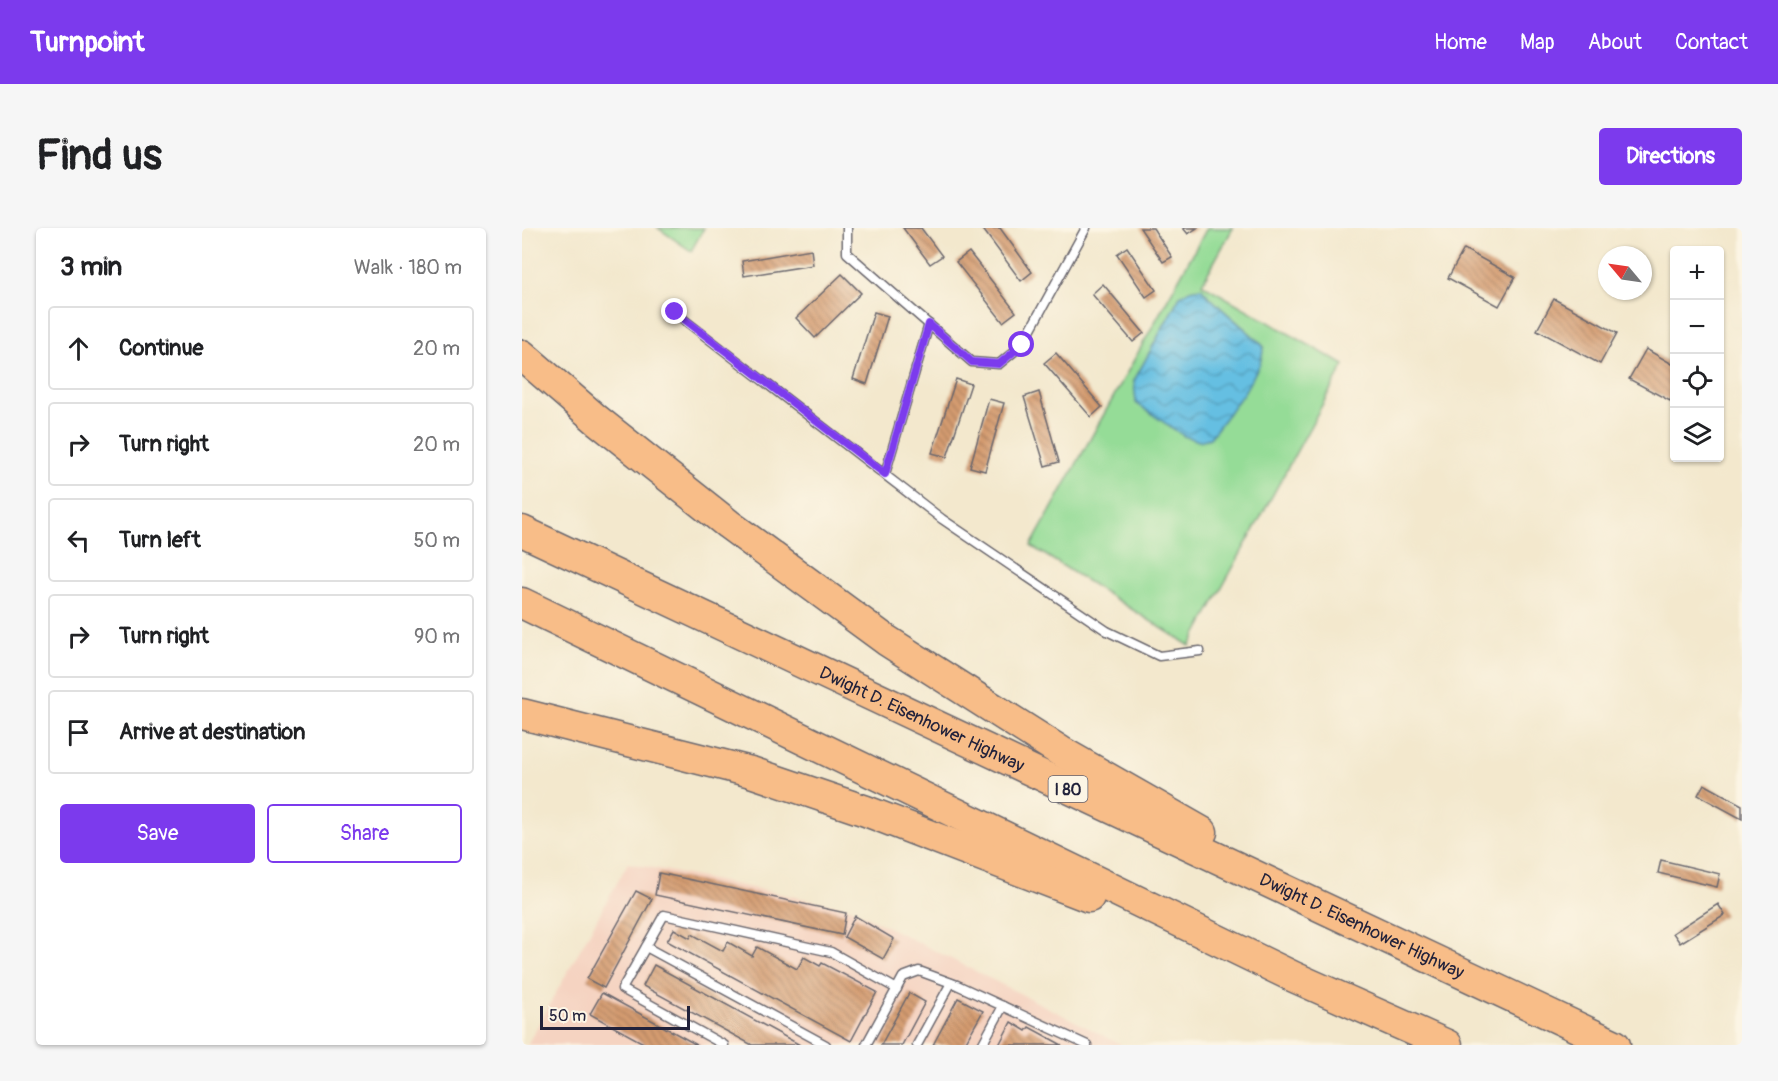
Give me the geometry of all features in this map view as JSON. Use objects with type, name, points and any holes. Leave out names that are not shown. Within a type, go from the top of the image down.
[{"type":"highway","points":[[522,355],[597,420],[719,516],[886,640],[1060,751],[1379,933]]},
{"type":"highway","name":"Dwight D. Eisenhower Highway","points":[[522,531],[1077,794],[1615,1045]]},
{"type":"highway","points":[[522,603],[1294,977],[1447,1045]]},
{"type":"highway","points":[[522,714],[751,772],[856,807],[1294,977]]},
{"type":"lane","points":[[847,228],[848,253],[972,362],[999,364],[1022,345],[1086,228]]},
{"type":"lane","points":[[675,312],[942,519],[1107,631],[1159,657],[1200,651]]},
{"type":"lane","points":[[885,474],[929,324]]},
{"type":"lane","points":[[724,1045],[622,989],[664,915],[831,952],[897,989]]},
{"type":"lane","points":[[646,947],[826,1045]]},
{"type":"lane","points":[[866,1045],[903,977],[919,971],[951,983],[1087,1045]]},
{"type":"lane","points":[[917,1045],[951,983]]},
{"type":"lane","points":[[982,1045],[1003,1006]]},
{"type":"shaded area","points":[[628,863],[850,908],[1122,1045],[527,1045]]},
{"type":"green space","points":[[658,228],[704,228],[691,251]]},
{"type":"green space","points":[[1207,228],[1233,228],[1202,284],[1344,365],[1190,646],[1031,546]],"holes":[[[1201,288],[1264,347],[1134,381],[1180,296],[1190,290]]]},
{"type":"water","points":[[1201,288],[1264,347],[1260,364],[1243,394],[1210,438],[1199,441],[1184,436],[1136,403],[1134,381],[1180,296],[1190,290]]},
{"type":"building","points":[[903,228],[921,228],[942,256],[930,264]]},
{"type":"building","points":[[982,228],[1000,228],[1032,272],[1021,281]]},
{"type":"building","points":[[1140,228],[1153,228],[1172,257],[1163,262]]},
{"type":"building","points":[[1183,228],[1197,228],[1188,234]]},
{"type":"building","points":[[1127,247],[1156,290],[1146,297],[1117,254]]},
{"type":"building","points":[[811,249],[813,265],[744,276],[742,261]]},
{"type":"building","points":[[1464,249],[1515,277],[1499,306],[1448,278]]},
{"type":"building","points":[[969,252],[1016,312],[1003,322],[956,262]]},
{"type":"building","points":[[842,274],[861,293],[815,338],[796,318]]},
{"type":"building","points":[[1103,284],[1144,333],[1133,342],[1092,294]]},
{"type":"building","points":[[1554,299],[1617,333],[1600,364],[1537,330]]},
{"type":"building","points":[[874,312],[888,316],[867,384],[853,379]]},
{"type":"building","points":[[1646,349],[1670,363],[1670,401],[1629,379]]},
{"type":"building","points":[[1056,353],[1102,407],[1091,417],[1044,363]]},
{"type":"building","points":[[956,379],[971,384],[947,457],[932,453]]},
{"type":"building","points":[[1039,392],[1059,462],[1045,466],[1024,397]]},
{"type":"building","points":[[989,399],[1004,403],[985,471],[970,467]]},
{"type":"building","points":[[1704,784],[1742,805],[1742,819],[1698,795]]},
{"type":"building","points":[[1661,860],[1720,874],[1717,887],[1658,873]]},
{"type":"building","points":[[659,873],[846,913],[842,935],[655,895]]},
{"type":"building","points":[[636,891],[652,899],[604,988],[587,979]]},
{"type":"building","points":[[1718,904],[1725,915],[1680,943],[1673,933]]},
{"type":"building","points":[[855,916],[894,939],[883,959],[844,937]]},
{"type":"building","points":[[674,929],[690,938],[692,934],[723,951],[728,942],[752,956],[757,947],[797,969],[804,957],[820,966],[822,963],[877,992],[851,1041],[667,941]]},
{"type":"building","points":[[654,965],[800,1045],[752,1045],[643,986]]},
{"type":"building","points":[[602,993],[697,1045],[647,1045],[590,1014]]},
{"type":"building","points":[[909,993],[925,1002],[902,1045],[881,1045]]},
{"type":"building","points":[[958,998],[983,1011],[964,1045],[933,1045]]},
{"type":"building","points":[[1011,1022],[1026,1031],[1029,1027],[1062,1045],[999,1045]]},
{"type":"route","points":[[675,312],[885,474],[929,324],[972,362],[999,364],[1022,345]]}]
